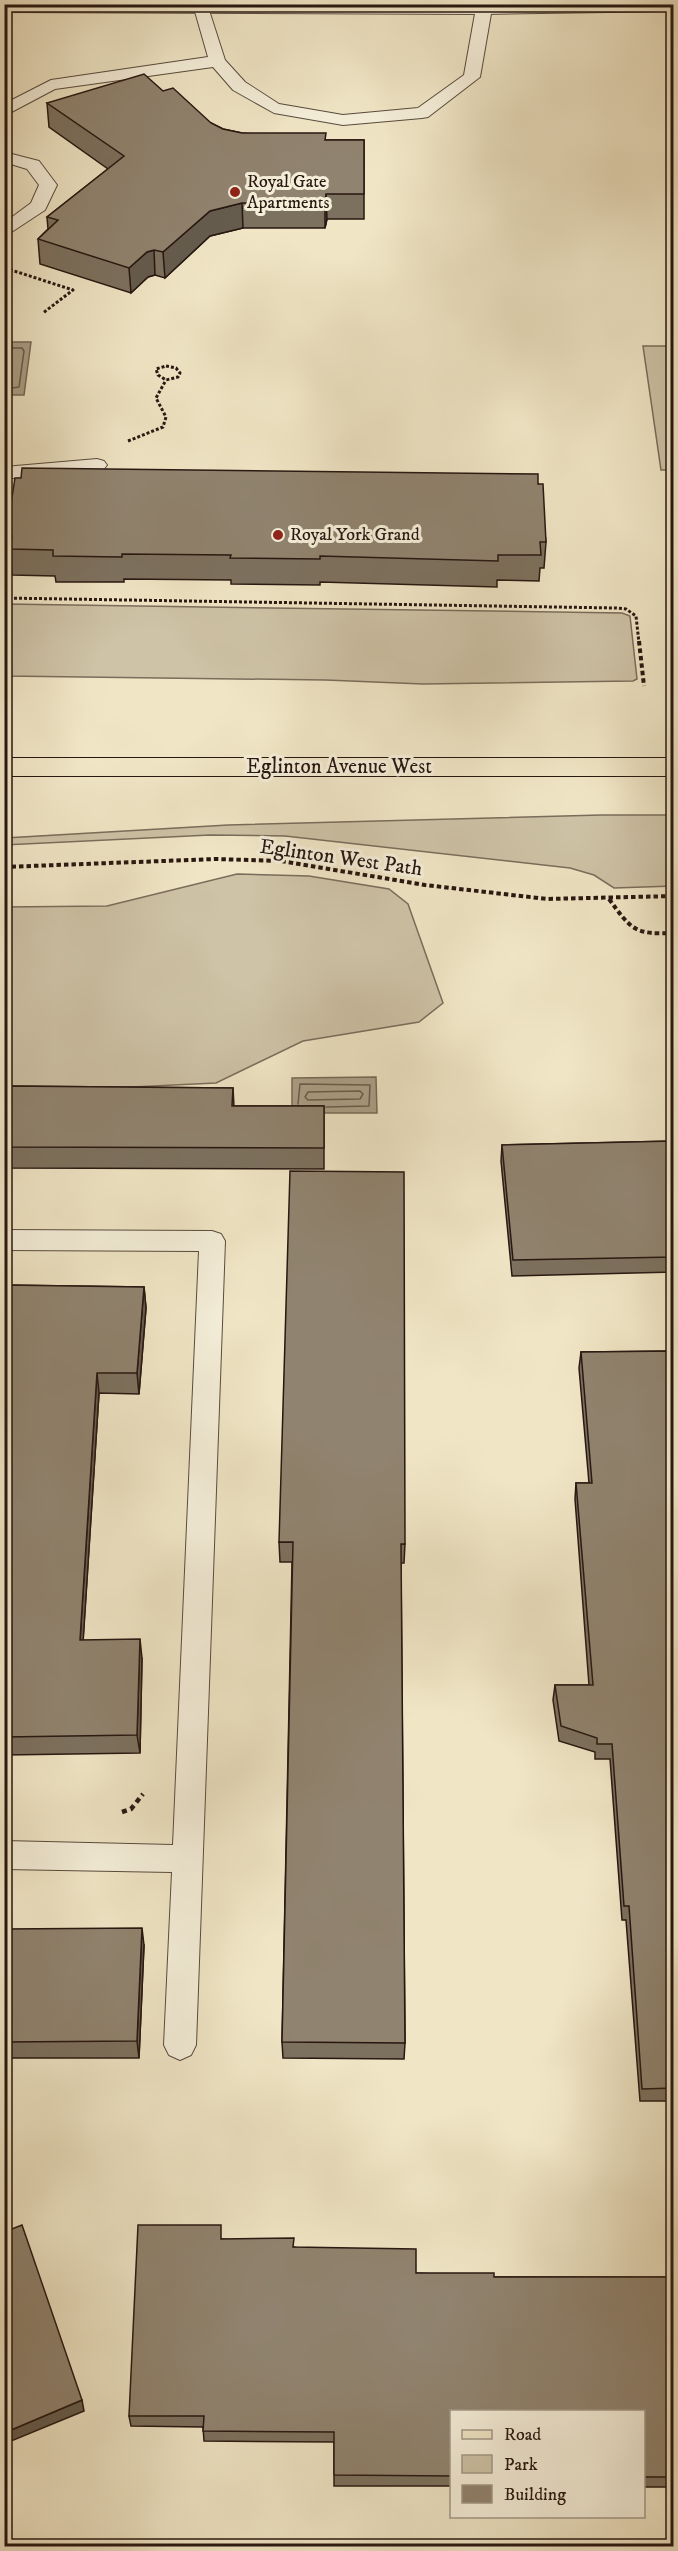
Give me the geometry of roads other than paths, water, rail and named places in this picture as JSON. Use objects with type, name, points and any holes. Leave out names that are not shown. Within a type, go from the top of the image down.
[{"type":"main road","name":"Eglinton Avenue West","points":[[4,767],[674,767]]},
{"type":"street","points":[[4,6],[484,8],[674,5]]},
{"type":"lane","points":[[202,8],[217,61],[239,86],[274,108],[342,120],[422,113],[472,77],[484,8]]},
{"type":"lane","points":[[4,111],[51,85],[217,61]]},
{"type":"lane","points":[[4,157],[33,165],[48,185],[39,206],[4,232]]},
{"type":"lane","points":[[4,472],[97,465]]},
{"type":"lane","points":[[4,1240],[212,1241],[180,2044]]},
{"type":"lane","points":[[4,1855],[188,1859]]},
{"type":"water","points":[[5,342],[31,342],[24,395],[5,395]]},
{"type":"water","points":[[376,1077],[377,1113],[292,1113],[292,1078]]},
{"type":"place","name":"Royal Gate Apartments","points":[[235,192]]},
{"type":"place","name":"Royal York Grand","points":[[278,535]]}]
